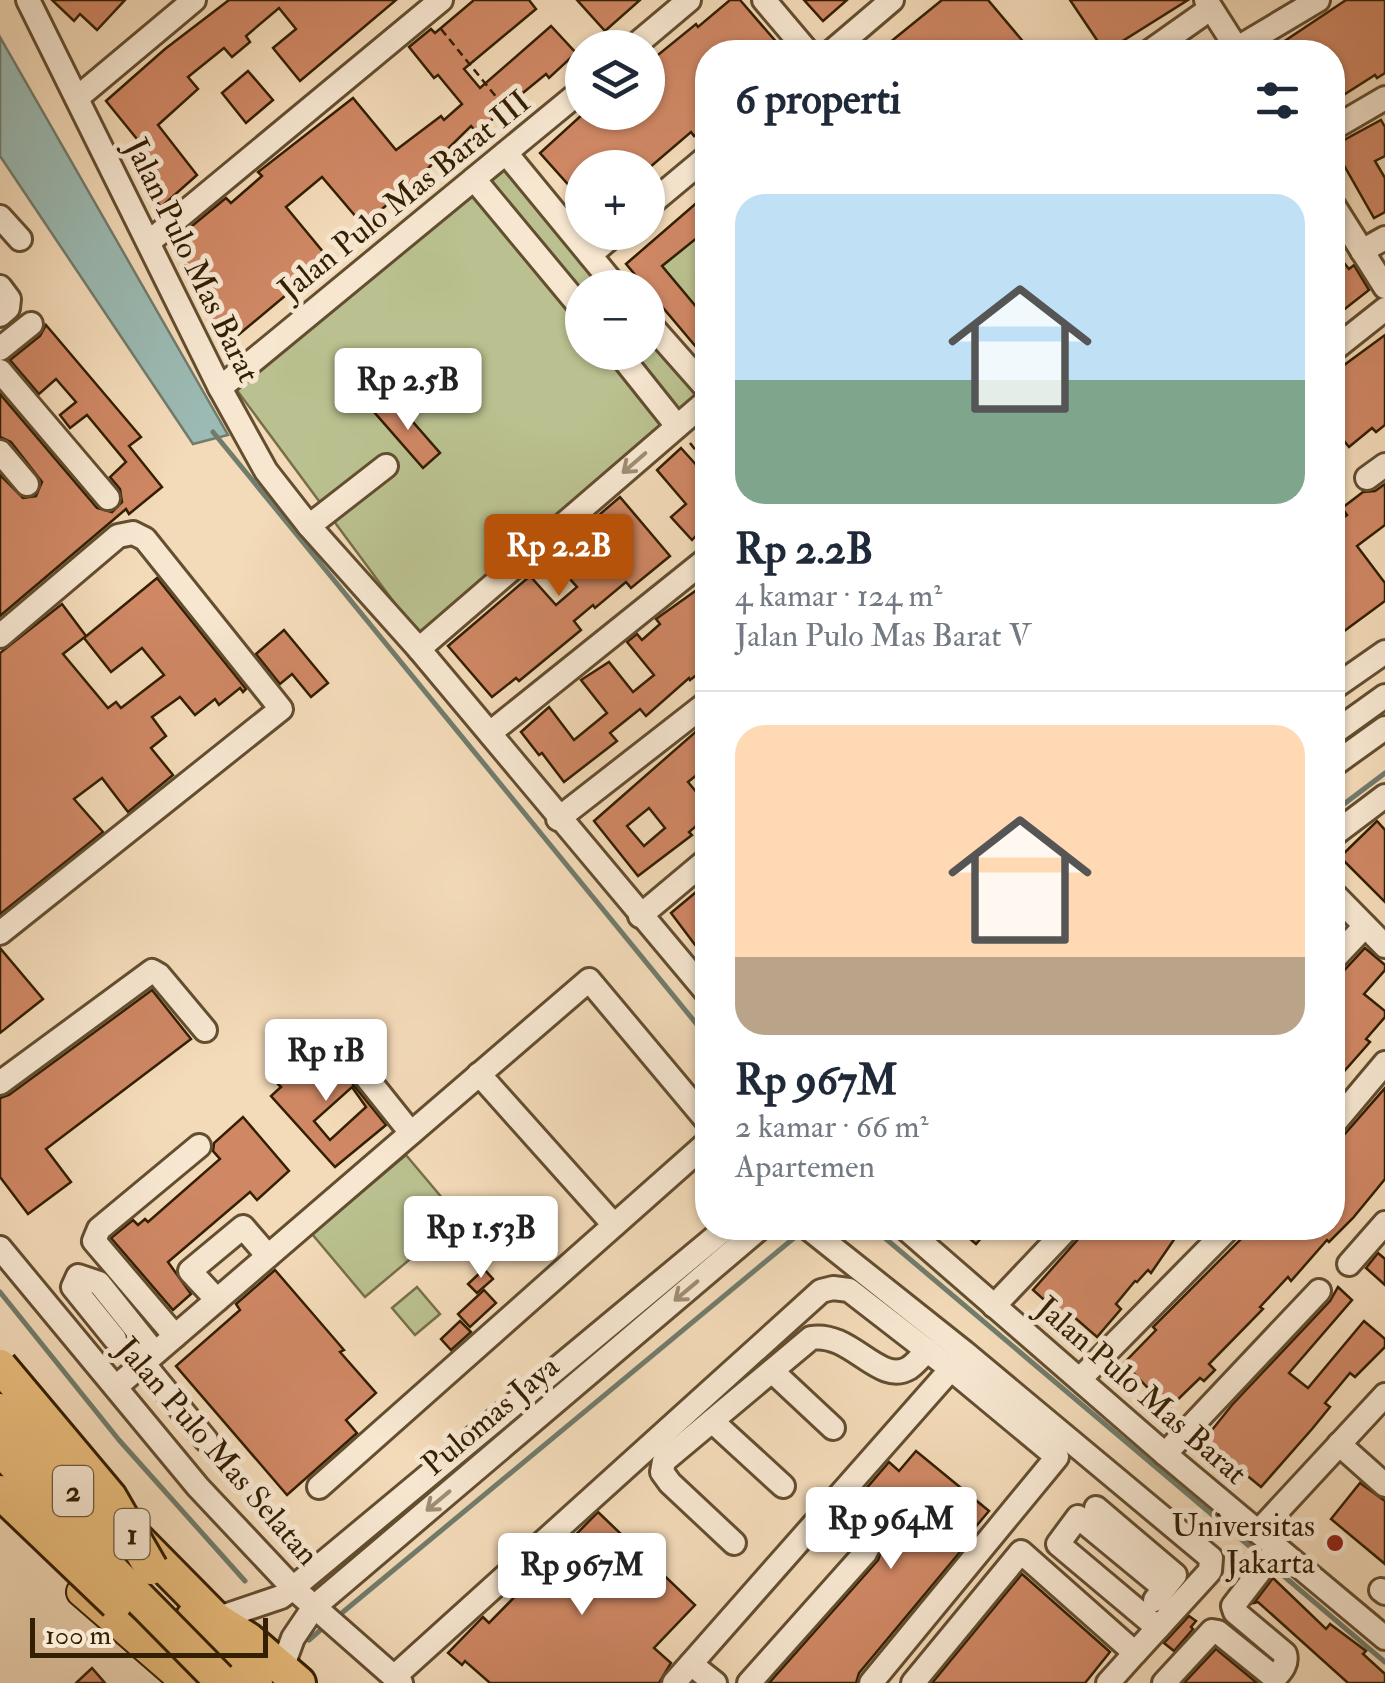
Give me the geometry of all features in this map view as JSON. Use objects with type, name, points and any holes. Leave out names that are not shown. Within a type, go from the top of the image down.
[{"type":"highway","points":[[0,1366],[110,1497],[151,1568]]},
{"type":"highway","name":"1","points":[[0,1381],[14,1455],[90,1523],[248,1639],[279,1671]]},
{"type":"highway","name":"2","points":[[0,1410],[92,1512],[151,1568],[209,1636],[279,1671]]},
{"type":"highway","points":[[14,1455],[82,1573],[178,1658],[224,1682]]},
{"type":"highway","name":"2","points":[[14,1455],[77,1535],[224,1682]]},
{"type":"highway","name":"1","points":[[14,1455],[90,1523],[224,1682]]},
{"type":"main road","name":"1","points":[[0,1508],[41,1554],[186,1683]]},
{"type":"street","name":"Jalan Pulo Mas Barat","points":[[28,0],[220,388],[266,471],[695,979]]},
{"type":"street","points":[[77,98],[194,0]]},
{"type":"street","points":[[653,30],[688,0]]},
{"type":"street","points":[[764,0],[798,40]]},
{"type":"street","points":[[844,40],[892,0]]},
{"type":"street","points":[[1254,40],[1317,0]]},
{"type":"street","points":[[1164,40],[1208,4],[1231,40]]},
{"type":"street","points":[[149,242],[434,5]]},
{"type":"street","points":[[1345,121],[1385,98]]},
{"type":"street","name":"Jalan Pulo Mas Barat III","points":[[220,388],[565,104]]},
{"type":"street","points":[[506,154],[602,270]]},
{"type":"street","points":[[665,192],[695,167]]},
{"type":"street","points":[[474,179],[565,289]]},
{"type":"street","points":[[0,218],[20,239]]},
{"type":"street","points":[[1345,224],[1385,288]]},
{"type":"street","points":[[1362,251],[1385,238]]},
{"type":"street","points":[[590,255],[596,250]]},
{"type":"street","points":[[0,288],[10,299],[8,308],[0,315]]},
{"type":"street","points":[[1345,340],[1385,309]]},
{"type":"street","points":[[0,349],[30,324]]},
{"type":"street","points":[[665,341],[695,375]]},
{"type":"street","points":[[633,370],[678,426]]},
{"type":"street","points":[[0,371],[108,498]]},
{"type":"street","points":[[419,649],[695,411]]},
{"type":"street","points":[[0,452],[26,484]]},
{"type":"street","points":[[309,526],[386,466]]},
{"type":"street","points":[[0,636],[118,536],[134,532],[145,539],[282,709],[0,933]]},
{"type":"street","points":[[490,733],[695,568]]},
{"type":"street","points":[[1345,681],[1385,652]]},
{"type":"street","points":[[1345,725],[1385,696]]},
{"type":"street","points":[[558,819],[695,712]]},
{"type":"street","points":[[1345,757],[1385,728]]},
{"type":"street","points":[[1345,826],[1385,796]]},
{"type":"street","points":[[640,916],[695,870]]},
{"type":"street","points":[[1345,905],[1385,946]]},
{"type":"street","points":[[1345,947],[1366,926]]},
{"type":"street","points":[[0,1083],[152,971],[205,1030]]},
{"type":"street","points":[[116,1386],[589,980],[695,1106]]},
{"type":"street","points":[[347,1052],[410,1133]]},
{"type":"street","points":[[1345,1111],[1385,1063]]},
{"type":"street","points":[[479,1074],[614,1225]]},
{"type":"street","points":[[174,1336],[94,1241],[98,1230],[198,1146]]},
{"type":"street","points":[[319,1487],[695,1153]]},
{"type":"street","points":[[1349,1264],[1385,1223]]},
{"type":"street","points":[[217,1300],[190,1271],[243,1227],[268,1256]]},
{"type":"street","name":"Pulomas Jaya","points":[[216,1619],[287,1592],[712,1240]]},
{"type":"street","name":"Pulomas Jaya","points":[[279,1671],[310,1612],[746,1240]]},
{"type":"street","points":[[823,1240],[958,1360],[1056,1457],[871,1683]]},
{"type":"street","name":"Jalan Pulo Mas Barat","points":[[919,1240],[1258,1532],[1268,1560],[1385,1638]]},
{"type":"street","points":[[994,1306],[1057,1240]]},
{"type":"street","points":[[1080,1379],[1217,1240]]},
{"type":"street","name":"Jalan Pulo Mas Selatan","points":[[0,1248],[287,1592],[397,1680]]},
{"type":"street","points":[[397,1680],[821,1290],[849,1290],[927,1350],[958,1360],[1210,1558],[1210,1571],[1177,1584],[1150,1621],[1135,1653],[1108,1683]]},
{"type":"street","points":[[1165,1454],[1318,1291]]},
{"type":"street","points":[[94,1360],[124,1331],[149,1358],[206,1440]]},
{"type":"street","points":[[734,1543],[662,1472],[664,1461],[811,1338],[826,1335],[839,1339],[882,1370],[897,1372],[910,1368],[927,1350]]},
{"type":"street","points":[[674,1683],[958,1360]]},
{"type":"street","points":[[772,1370],[833,1428]]},
{"type":"street","points":[[1258,1532],[1385,1395]]},
{"type":"street","points":[[0,1400],[14,1455]]},
{"type":"street","points":[[712,1421],[782,1486]]},
{"type":"street","points":[[1340,1444],[1385,1486]]},
{"type":"street","points":[[749,1683],[865,1553],[873,1538],[874,1528],[845,1490]]},
{"type":"street","points":[[1096,1508],[1177,1584]]},
{"type":"street","points":[[1150,1621],[1058,1544],[1078,1518],[1177,1584]]},
{"type":"street","points":[[90,1523],[167,1578],[279,1671]]},
{"type":"street","points":[[912,1683],[1022,1552],[1135,1653]]},
{"type":"street","points":[[1164,1683],[1206,1635],[1215,1631],[1272,1680],[1286,1662],[1285,1654],[1233,1609],[1234,1602],[1268,1560]]},
{"type":"street","points":[[692,1664],[715,1683]]},
{"type":"path","points":[[434,5],[528,136]]},
{"type":"path","points":[[678,426],[695,449]]},
{"type":"green space","points":[[504,164],[565,237],[565,250],[576,250],[593,270],[565,270],[565,370],[665,370],[665,356],[695,396],[419,636],[236,389]]},
{"type":"green space","points":[[695,239],[695,306],[662,266]]},
{"type":"green space","points":[[406,1155],[459,1218],[365,1297],[312,1234]]},
{"type":"green space","points":[[417,1287],[440,1314],[415,1335],[392,1308]]},
{"type":"water","points":[[0,37],[228,435],[193,444],[0,156]]},
{"type":"building","points":[[52,0],[125,0],[97,30],[80,14],[74,21]]},
{"type":"building","points":[[229,0],[396,0],[300,81],[273,48],[296,29],[279,8],[246,36],[250,42],[232,57],[224,48],[188,77],[198,89],[158,125],[197,175],[161,207],[139,179],[145,174],[129,153],[141,144],[106,101]]},
{"type":"building","points":[[474,0],[529,0],[536,9],[464,69],[480,88],[551,26],[565,41],[565,63],[549,78],[546,74],[477,133],[471,126],[363,225],[322,177],[286,207],[329,259],[231,341],[201,304],[210,297],[170,244],[226,198],[231,203],[262,176],[258,172],[353,98],[396,150],[441,116],[444,120],[462,104],[409,47],[431,29],[435,33]]},
{"type":"building","points":[[577,0],[640,0],[606,30]]},
{"type":"building","points":[[730,0],[740,0],[775,40],[695,40],[695,135],[691,132],[665,154],[665,150],[565,150],[565,181],[540,153],[565,130],[665,130],[665,49],[696,24],[698,27]]},
{"type":"building","points":[[804,0],[847,0],[823,21]]},
{"type":"building","points":[[942,0],[988,0],[1022,40],[893,40]]},
{"type":"building","points":[[1070,0],[1188,0],[1124,40],[1097,40]]},
{"type":"building","points":[[1346,0],[1385,0],[1385,73],[1345,94],[1345,40],[1286,40]]},
{"type":"building","points":[[248,71],[273,100],[246,123],[222,93]]},
{"type":"building","points":[[1381,120],[1385,127],[1385,156],[1375,161],[1385,178],[1385,212],[1374,218],[1345,167],[1345,140]]},
{"type":"building","points":[[695,204],[695,239],[662,266],[695,305],[695,346],[665,310],[665,270],[631,270],[626,264],[642,250],[665,250],[665,230]]},
{"type":"building","points":[[1345,264],[1349,269],[1354,265],[1369,290],[1345,309]]},
{"type":"building","points":[[46,325],[141,437],[129,446],[162,487],[129,514],[126,509],[0,616],[0,475],[23,498],[36,496],[42,482],[11,442],[0,437],[0,394],[97,508],[112,512],[122,502],[120,489],[110,477],[126,462],[87,415],[70,428],[60,415],[76,402],[56,379],[39,394],[10,360],[40,336]]},
{"type":"building","points":[[1385,335],[1385,425],[1376,432],[1372,428],[1349,447],[1345,442],[1345,364]]},
{"type":"building","points":[[392,398],[440,453],[423,468],[375,413]]},
{"type":"building","points":[[681,448],[695,464],[692,540],[671,517],[686,504],[657,470]]},
{"type":"building","points":[[1385,484],[1385,525],[1357,546],[1385,583],[1385,601],[1345,630],[1345,506],[1363,492],[1375,491]]},
{"type":"building","points":[[620,497],[670,556],[631,588],[626,582],[595,608],[593,605],[574,621],[581,630],[519,681],[516,678],[492,697],[448,646],[530,576],[556,605],[577,587],[550,557]]},
{"type":"building","points":[[157,578],[246,689],[243,692],[240,688],[219,705],[215,699],[195,715],[180,697],[152,717],[166,736],[151,748],[173,775],[128,812],[102,778],[74,799],[103,832],[0,914],[0,653],[62,604],[86,636],[63,654],[108,708],[116,702],[121,708],[164,675],[142,648],[111,672],[84,638]]},
{"type":"building","points":[[695,591],[695,676],[646,716],[640,709],[610,733],[617,741],[564,782],[521,732],[549,707],[574,740],[607,713],[581,680],[609,662],[633,692],[654,675],[627,642],[637,634],[642,640],[660,624],[656,619]]},
{"type":"building","points":[[284,630],[328,683],[311,697],[292,674],[280,684],[256,654]]},
{"type":"building","points":[[695,732],[695,776],[688,782],[695,790],[695,827],[689,832],[692,835],[638,876],[594,821]],"holes":[[[649,808],[665,828],[644,846],[627,826]]]},
{"type":"building","points":[[1377,821],[1385,830],[1385,902],[1345,862],[1345,852]]},
{"type":"building","points":[[695,893],[695,945],[671,913]]},
{"type":"building","points":[[0,948],[43,999],[0,1033]]},
{"type":"building","points":[[1365,948],[1385,965],[1364,994],[1385,1011],[1385,1017],[1366,1039],[1370,1042],[1345,1070],[1345,969]]},
{"type":"building","points":[[152,990],[191,1039],[46,1149],[71,1182],[28,1214],[0,1177],[0,1098]]},
{"type":"building","points":[[326,1040],[333,1048],[335,1062],[386,1125],[335,1167],[271,1096],[284,1079],[278,1072],[301,1053],[306,1057]],"holes":[[[352,1087],[366,1107],[330,1140],[314,1121]]]},
{"type":"building","points":[[1385,1088],[1385,1179],[1345,1226],[1345,1134]]},
{"type":"building","points":[[243,1117],[289,1171],[257,1200],[250,1192],[168,1262],[191,1294],[173,1310],[111,1238],[133,1220],[138,1225],[145,1219],[148,1222],[220,1159],[213,1151],[214,1143]]},
{"type":"building","points":[[1077,1240],[1174,1240],[1151,1273],[1148,1270],[1135,1281],[1116,1304],[1121,1309],[1097,1337],[1066,1310],[1061,1315],[1033,1290]]},
{"type":"building","points":[[1240,1240],[1327,1240],[1209,1364],[1215,1370],[1204,1381],[1200,1378],[1168,1409],[1124,1363],[1156,1330],[1153,1327]]},
{"type":"building","points":[[1378,1253],[1385,1259],[1385,1285],[1366,1268]]},
{"type":"building","points":[[484,1269],[493,1279],[477,1293],[468,1284]]},
{"type":"building","points":[[275,1270],[376,1393],[346,1420],[357,1433],[287,1495],[176,1366],[240,1310],[236,1304]]},
{"type":"building","points":[[1338,1287],[1352,1300],[1289,1373],[1308,1388],[1364,1321],[1385,1339],[1385,1347],[1355,1377],[1350,1373],[1325,1403],[1330,1407],[1261,1487],[1204,1440],[1330,1301]]},
{"type":"building","points":[[484,1290],[496,1303],[470,1327],[458,1314]]},
{"type":"building","points":[[460,1321],[471,1332],[451,1350],[441,1339]]},
{"type":"building","points":[[916,1451],[989,1511],[972,1531],[975,1534],[859,1673],[856,1683],[769,1683],[878,1560],[886,1537],[897,1524],[865,1490],[889,1462],[899,1471]]},
{"type":"building","points":[[1360,1483],[1385,1501],[1385,1564],[1331,1519]]},
{"type":"building","points":[[598,1512],[695,1605],[654,1648],[671,1663],[659,1683],[490,1683],[465,1661],[462,1665],[448,1653],[483,1617],[489,1623]]},
{"type":"building","points":[[1022,1574],[1110,1652],[1085,1683],[932,1683]]},
{"type":"building","points":[[1273,1578],[1326,1629],[1330,1624],[1366,1651],[1363,1654],[1385,1674],[1385,1683],[1348,1683],[1258,1602],[1254,1603]]},
{"type":"building","points":[[1189,1616],[1196,1621],[1193,1629],[1174,1651],[1164,1643]]},
{"type":"building","points":[[1216,1649],[1257,1683],[1184,1683]]},
{"type":"building","points":[[92,1668],[105,1683],[76,1683]]},
{"type":"waterway","points":[[213,432],[695,1022]]},
{"type":"waterway","points":[[1345,803],[1385,773]]},
{"type":"waterway","points":[[343,1612],[792,1240]]},
{"type":"waterway","points":[[887,1240],[1261,1556]]},
{"type":"waterway","points":[[0,1292],[119,1440],[245,1581]]},
{"type":"waterway","points":[[1273,1567],[1385,1662]]},
{"type":"waterway","points":[[309,1640],[325,1626]]},
{"type":"place","name":"Universitas Jakarta","points":[[1335,1543]]}]
